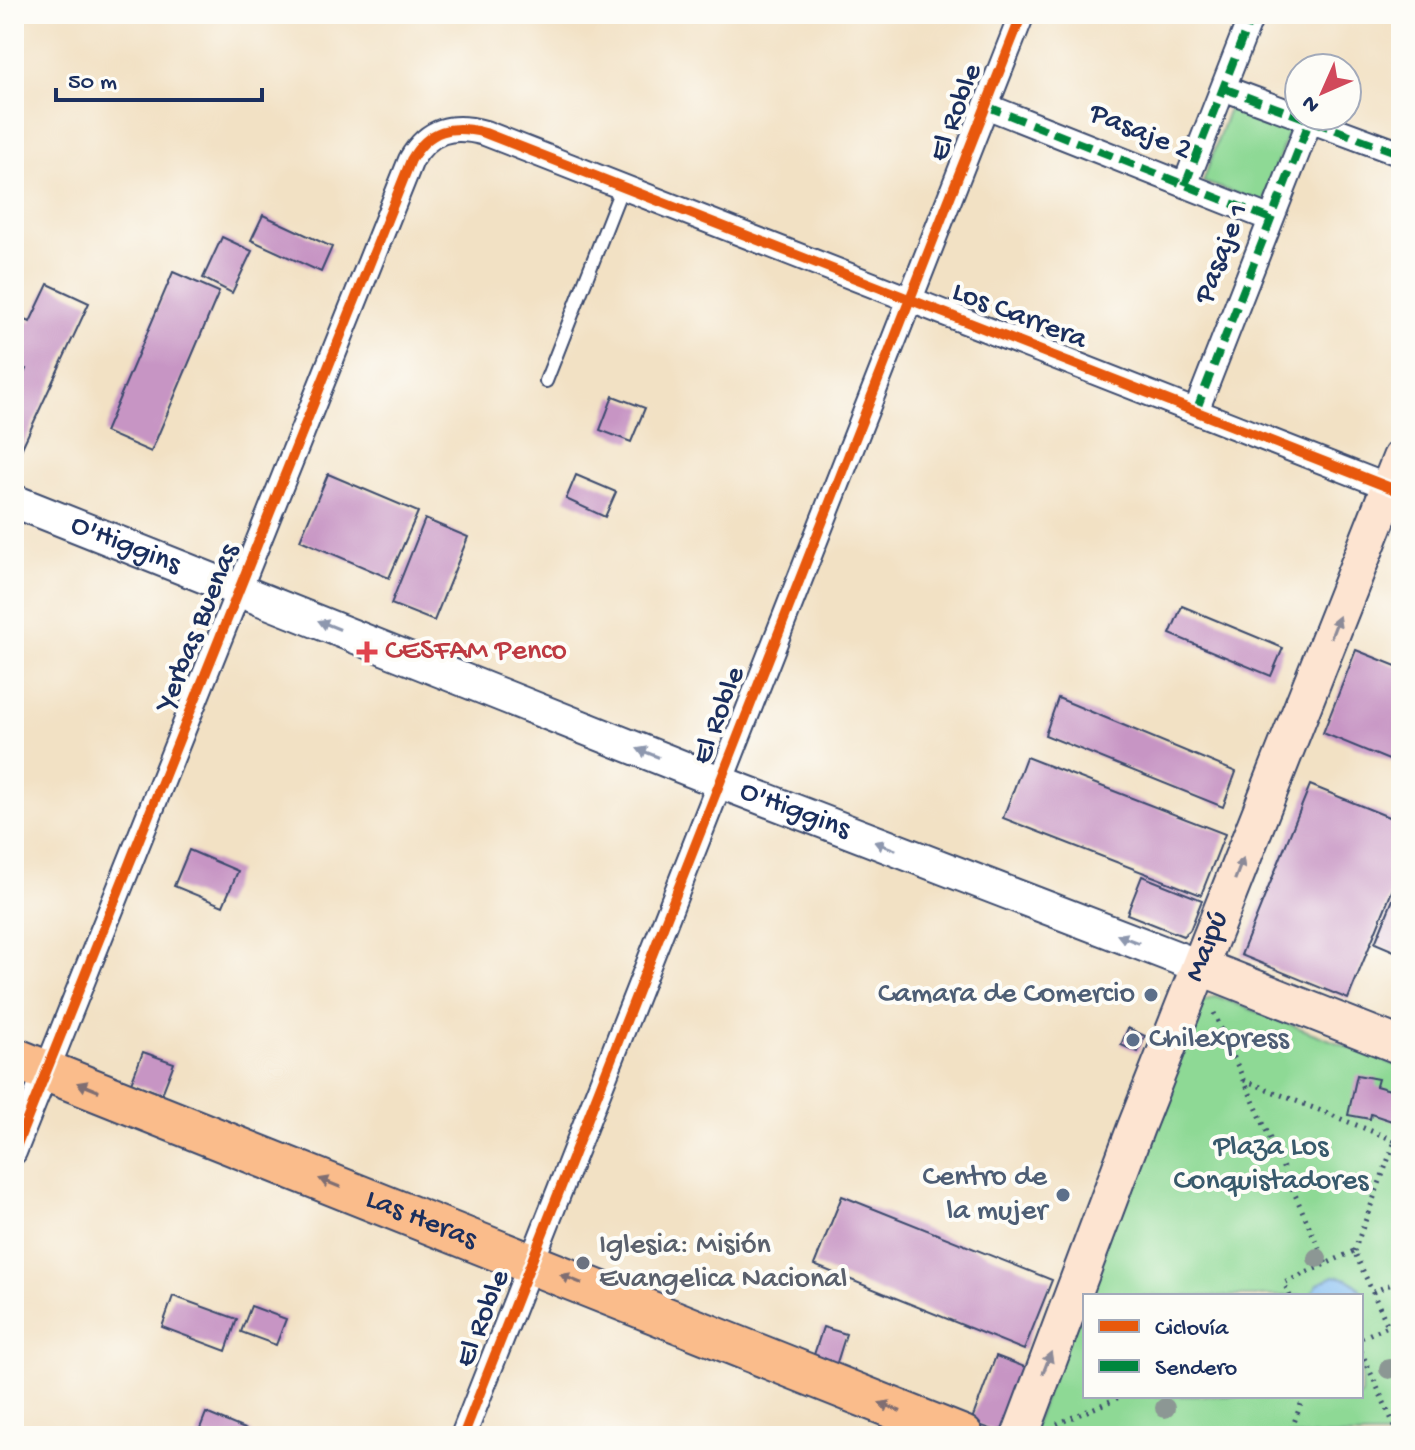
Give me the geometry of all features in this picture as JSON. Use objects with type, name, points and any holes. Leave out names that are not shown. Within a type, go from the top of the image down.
[{"type":"main road","name":"Maipú","points":[[1020,1436],[1136,1127],[1397,479]]},
{"type":"main road","name":"O'Higgins","points":[[1201,967],[1401,1046]]},
{"type":"main road","name":"Las Heras","points":[[31,1064],[963,1436]]},
{"type":"street","name":"El Roble","points":[[463,1436],[1022,14]]},
{"type":"street","points":[[1185,185],[1252,14]]},
{"type":"street","points":[[1223,88],[1283,110]]},
{"type":"street","name":"Pasaje 2","points":[[986,106],[1271,219]]},
{"type":"street","name":"Los Carrera","points":[[439,131],[463,127],[485,133],[1196,411],[1397,479]]},
{"type":"street","name":"Yerbas Buenas","points":[[15,1145],[31,1064],[240,589],[411,160],[428,137],[439,131]]},
{"type":"street","name":"Pasaje 1","points":[[1196,411],[1305,132]]},
{"type":"street","points":[[1342,132],[1401,154]]},
{"type":"street","name":"O'Higgins","points":[[14,501],[720,782],[1201,967]]},
{"type":"lane","points":[[546,381],[622,187]]},
{"type":"path","points":[[1207,1024],[1212,1010],[1326,1264]]},
{"type":"path","points":[[1244,1080],[1398,1142],[1354,1251],[1284,1283],[1289,1294]]},
{"type":"path","points":[[1354,1251],[1388,1326],[1363,1337]]},
{"type":"path","points":[[1373,1292],[1401,1280]]},
{"type":"path","points":[[1363,1355],[1399,1436]]},
{"type":"path","points":[[1077,1436],[1052,1426],[1117,1398]]},
{"type":"path","points":[[1289,1436],[1303,1398]]},
{"type":"green space","points":[[1231,102],[1283,120],[1283,132],[1288,132],[1264,203],[1203,182]]},
{"type":"green space","name":"Plaza Los Conquistadores","points":[[1216,996],[1401,1067],[1401,1436],[1035,1436],[1033,1428],[1083,1297],[1083,1398],[1363,1398],[1363,1294],[1084,1294],[1194,1005]]},
{"type":"water","points":[[1334,1276],[1343,1278],[1350,1280],[1363,1294],[1311,1294],[1318,1284]]},
{"type":"building","points":[[263,215],[332,247],[321,272],[251,240]]},
{"type":"building","points":[[222,237],[252,251],[232,293],[203,278]]},
{"type":"building","points":[[173,272],[219,292],[151,452],[105,432]]},
{"type":"building","points":[[48,284],[89,303],[14,465],[14,396],[26,369],[14,364],[14,315],[30,322]]},
{"type":"building","points":[[613,396],[645,408],[631,442],[600,430]]},
{"type":"building","points":[[328,474],[418,512],[389,578],[300,540]]},
{"type":"building","points":[[576,475],[616,492],[605,517],[566,499]]},
{"type":"building","points":[[425,519],[468,537],[434,621],[391,604]]},
{"type":"building","points":[[1182,606],[1283,648],[1271,676],[1170,634]]},
{"type":"building","points":[[1356,650],[1401,668],[1401,765],[1323,733]]},
{"type":"building","points":[[1058,698],[1236,772],[1223,807],[1045,735]]},
{"type":"building","points":[[1026,757],[1225,834],[1201,895],[1003,818]]},
{"type":"building","points":[[1310,785],[1401,822],[1401,869],[1348,999],[1241,955]]},
{"type":"building","points":[[189,850],[238,871],[223,906],[174,886]]},
{"type":"building","points":[[1142,876],[1202,900],[1190,930],[1183,936],[1127,914]]},
{"type":"building","points":[[1401,880],[1401,954],[1375,943]]},
{"type":"building","name":"Chilexpress","points":[[1128,1028],[1145,1036],[1138,1052],[1121,1045]]},
{"type":"building","points":[[143,1052],[174,1063],[162,1094],[131,1083]]},
{"type":"building","points":[[1357,1075],[1378,1079],[1376,1086],[1401,1093],[1401,1124],[1371,1114],[1370,1119],[1348,1115]]},
{"type":"building","points":[[842,1196],[1052,1280],[1024,1350],[814,1265]]},
{"type":"building","points":[[173,1296],[237,1319],[226,1351],[162,1327]]},
{"type":"building","points":[[251,1306],[286,1319],[276,1345],[241,1332]]},
{"type":"building","points":[[823,1327],[846,1334],[835,1369],[812,1361]]},
{"type":"building","points":[[996,1356],[1030,1369],[1006,1428],[996,1431],[971,1422]]},
{"type":"building","points":[[206,1413],[252,1432],[251,1436],[197,1436]]},
{"type":"marked path","points":[[1185,185],[1252,14]]},
{"type":"marked path","points":[[1223,88],[1401,154]]},
{"type":"marked path","points":[[986,106],[1271,219]]},
{"type":"marked path","points":[[1196,411],[1305,132]]},
{"type":"cycle path","points":[[463,1436],[1022,14]]},
{"type":"cycle path","points":[[14,1152],[411,160],[434,135],[452,129],[485,133],[1401,492]]},
{"type":"place","name":"CESFAM Penco","points":[[367,652]]},
{"type":"place","name":"Camara de Comercio","points":[[1151,995]]},
{"type":"place","name":"Chilexpress","points":[[1133,1040]]},
{"type":"place","name":"Centro de la mujer","points":[[1063,1195]]},
{"type":"place","name":"Iglesia: Misión Evangelica Nacional","points":[[583,1263]]}]
